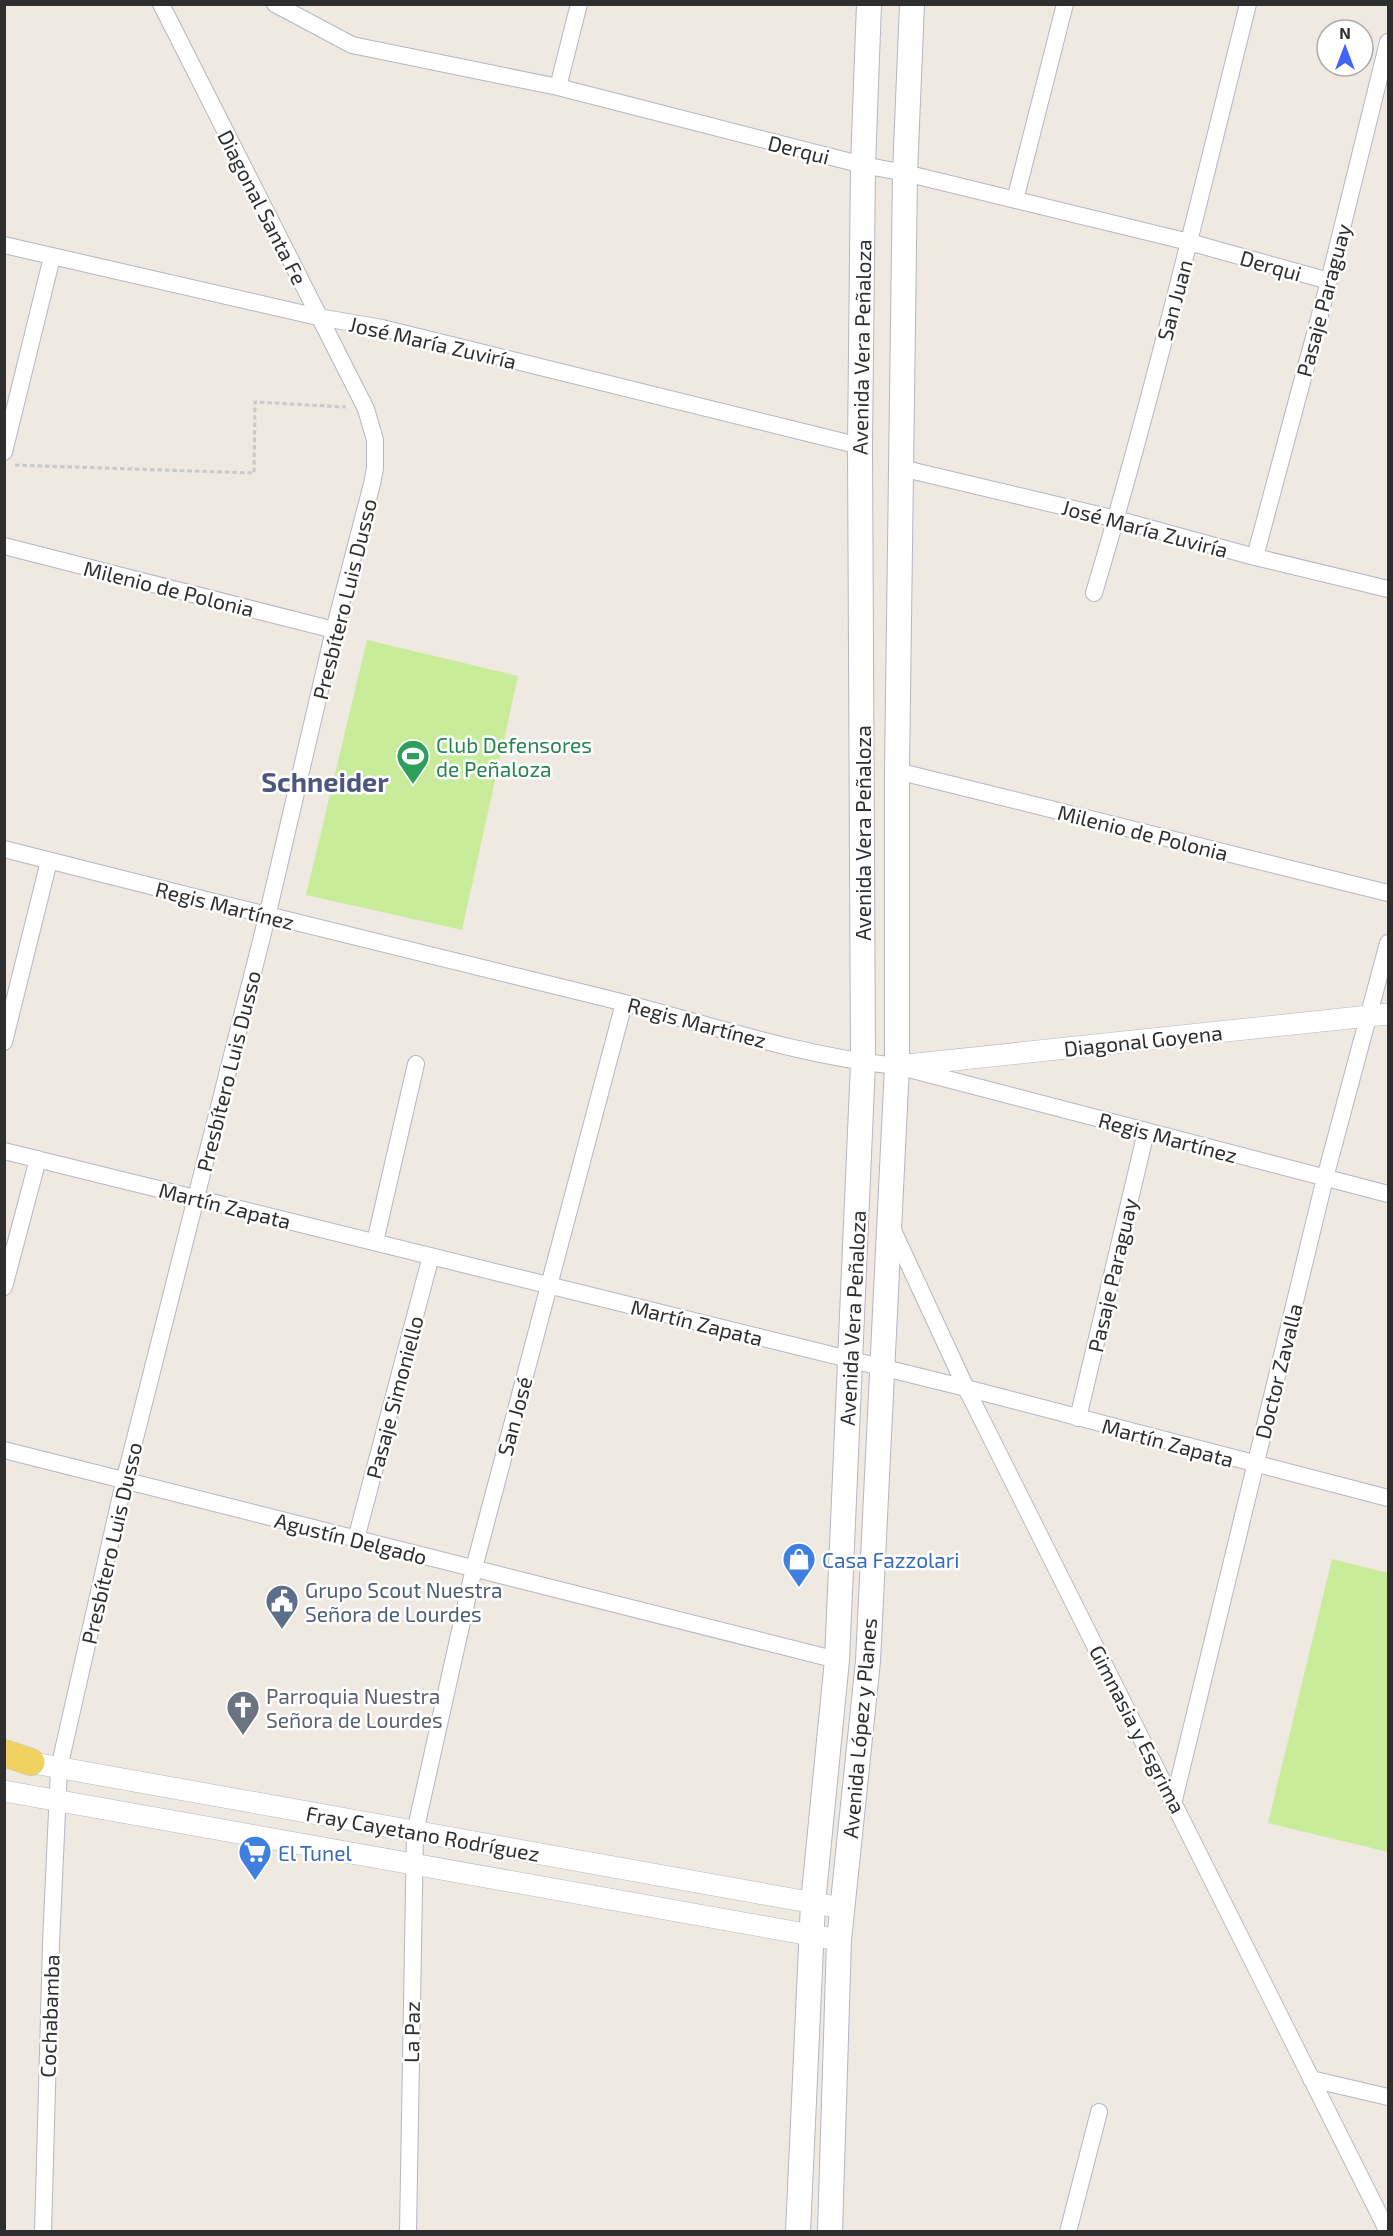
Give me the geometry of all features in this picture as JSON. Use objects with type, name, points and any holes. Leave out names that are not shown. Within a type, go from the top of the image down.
[{"type":"main road","name":"Avenida Vera Peñaloza","points":[[837,1660],[863,1063],[860,446],[863,165],[869,4]]},
{"type":"main road","name":"Avenida Vera Peñaloza","points":[[891,1225],[897,1066],[897,771],[905,173],[912,4]]},
{"type":"main road","name":"Avenida López y Planes","points":[[830,2232],[839,1940],[868,1661],[891,1225]]},
{"type":"main road","name":"Avenida López y Planes","points":[[798,2232],[813,1903],[837,1660]]},
{"type":"main road","points":[[4,1755],[31,1762]]},
{"type":"street","name":"Diagonal Santa Fe","points":[[161,4],[366,409]]},
{"type":"street","name":"Derqui","points":[[276,4],[352,45],[558,87],[863,165],[905,173],[1189,242],[1329,281]]},
{"type":"street","points":[[558,87],[579,4]]},
{"type":"street","points":[[1015,200],[1065,4]]},
{"type":"street","name":"San Juan","points":[[1094,593],[1116,519],[1189,242],[1248,4]]},
{"type":"street","name":"Pasaje Paraguay","points":[[1255,557],[1329,281],[1389,42]]},
{"type":"street","name":"José María Zuviría","points":[[4,245],[318,317],[382,328],[860,446]]},
{"type":"street","points":[[4,452],[52,257]]},
{"type":"street","name":"Presbítero Luis Dusso","points":[[56,1800],[58,1768],[124,1482],[267,917],[334,630],[375,468],[375,440],[366,409]]},
{"type":"street","name":"José María Zuviría","points":[[902,468],[1116,519],[1389,590]]},
{"type":"street","name":"Milenio de Polonia","points":[[4,546],[334,630]]},
{"type":"street","name":"Milenio de Polonia","points":[[897,771],[1389,893]]},
{"type":"street","name":"Regis Martínez","points":[[4,849],[267,917],[624,1003],[729,1032],[863,1063],[897,1066],[1389,1194]]},
{"type":"street","points":[[4,1042],[49,861]]},
{"type":"street","name":"Doctor Zavalla","points":[[1174,1800],[1325,1178],[1378,1015],[1389,943]]},
{"type":"street","name":"San José","points":[[415,1832],[474,1568],[624,1003]]},
{"type":"street","name":"Diagonal Goyena","points":[[897,1066],[1378,1015]]},
{"type":"street","points":[[375,1242],[416,1064]]},
{"type":"street","name":"Pasaje Paraguay","points":[[1078,1418],[1146,1131]]},
{"type":"street","name":"Martín Zapata","points":[[4,1151],[966,1388],[1389,1498]]},
{"type":"street","points":[[4,1287],[38,1159]]},
{"type":"street","name":"Gimnasia y Esgrima","points":[[891,1225],[966,1388],[1388,2232]]},
{"type":"street","name":"Pasaje Simoniello","points":[[356,1539],[431,1256]]},
{"type":"street","name":"Agustín Delgado","points":[[4,1450],[837,1660]]},
{"type":"street","name":"Fray Cayetano Rodríguez","points":[[31,1762],[842,1908]]},
{"type":"street","name":"Fray Cayetano Rodríguez","points":[[4,1791],[839,1940]]},
{"type":"street","name":"Cochabamba","points":[[43,2232],[56,1800]]},
{"type":"street","name":"La Paz","points":[[408,2232],[415,1832]]},
{"type":"street","points":[[1311,2079],[1389,2097]]},
{"type":"street","points":[[1068,2232],[1100,2112]]},
{"type":"path","points":[[4,464],[254,473],[255,402],[366,409]]},
{"type":"green space","name":"Club Defensores de Peñaloza","points":[[367,640],[518,676],[462,930],[306,895]]},
{"type":"green space","points":[[1332,1559],[1388,1573],[1388,1852],[1268,1823]]},
{"type":"place","name":"Club Defensores de Peñaloza","points":[[413,785]]},
{"type":"place","name":"Casa Fazzolari","points":[[799,1588]]},
{"type":"place","name":"Grupo Scout Nuestra Señora de Lourdes","points":[[282,1630]]},
{"type":"place","name":"Parroquia Nuestra Señora de Lourdes","points":[[243,1736]]},
{"type":"place","name":"El Tunel","points":[[255,1881]]},
{"type":"district","name":"Schneider","points":[[325,781]]}]
